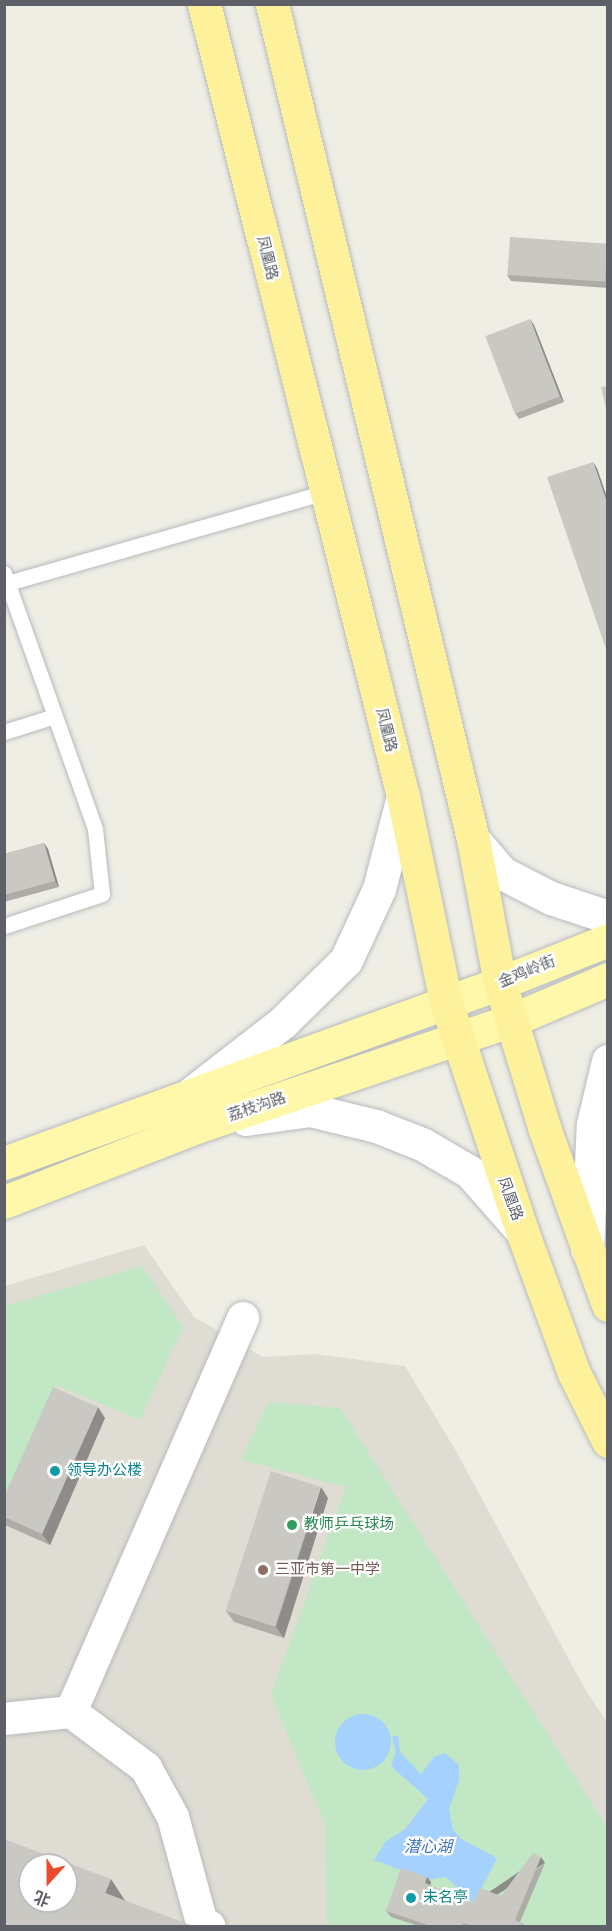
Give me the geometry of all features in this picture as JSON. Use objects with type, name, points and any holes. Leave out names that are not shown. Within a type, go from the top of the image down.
[{"type":"highway","name":"凤凰路","points":[[204,4],[403,796],[446,1002],[522,1231],[574,1373],[608,1441]]},
{"type":"highway","points":[[272,4],[473,839],[501,984],[586,1253],[608,1305]]},
{"type":"main road","points":[[191,1113],[346,960],[379,889],[403,796]]},
{"type":"main road","points":[[473,839],[502,873],[550,898],[608,916]]},
{"type":"main road","name":"金鸡岭街","points":[[446,1002],[501,984],[608,940]]},
{"type":"main road","points":[[512,1020],[608,979]]},
{"type":"main road","name":"荔枝沟路","points":[[4,1202],[191,1113],[446,1002]]},
{"type":"main road","name":"荔枝沟路","points":[[4,1163],[191,1113],[457,1038],[512,1020]]},
{"type":"main road","points":[[586,1253],[593,1124],[608,1061]]},
{"type":"main road","points":[[191,1113],[310,1110],[376,1126],[422,1144],[470,1172],[522,1231]]},
{"type":"street","points":[[71,1712],[243,1318]]},
{"type":"street","points":[[4,1719],[71,1712],[146,1768],[173,1817],[202,1923],[209,1926]]},
{"type":"lane","points":[[4,926],[102,894],[95,829],[6,578],[326,492]]},
{"type":"lane","points":[[4,732],[55,716]]},
{"type":"shaded area","name":"三亚市第一中学","points":[[144,1245],[194,1317],[263,1357],[316,1354],[405,1366],[456,1451],[585,1689],[607,1722],[607,1926],[5,1926],[5,1286]]},
{"type":"green space","points":[[142,1266],[183,1327],[140,1420],[56,1385],[5,1504],[5,1306]]},
{"type":"green space","points":[[268,1402],[340,1408],[607,1827],[607,1926],[327,1926],[325,1825],[271,1695],[346,1487],[241,1460]]},
{"type":"water","points":[[357,1714],[369,1714],[379,1718],[387,1726],[391,1742],[387,1758],[379,1766],[369,1770],[357,1770],[347,1766],[339,1758],[335,1748],[335,1736],[339,1726],[347,1718]]},
{"type":"water","name":"潜心湖","points":[[392,1736],[398,1736],[400,1752],[421,1774],[434,1757],[445,1753],[459,1765],[459,1780],[449,1809],[453,1830],[463,1840],[497,1858],[474,1902],[459,1896],[456,1886],[445,1877],[426,1880],[374,1860],[385,1842],[405,1829],[428,1799],[391,1766],[396,1752]]},
{"type":"building","points":[[510,237],[608,244],[605,282],[507,275]]},
{"type":"building","points":[[530,319],[560,396],[515,414],[485,336]]},
{"type":"building","points":[[608,386],[608,417],[601,387]]},
{"type":"building","points":[[593,462],[608,506],[608,649],[606,649],[547,477]]},
{"type":"building","points":[[44,843],[55,881],[4,895],[4,854]]},
{"type":"building","name":"领导办公楼","points":[[53,1387],[98,1407],[42,1534],[4,1517],[4,1497]]},
{"type":"building","points":[[271,1471],[320,1487],[275,1627],[226,1611]]},
{"type":"building","points":[[4,1839],[41,1853],[18,1853],[18,1913],[78,1913],[78,1867],[111,1879],[105,1893],[193,1926],[4,1926]]},
{"type":"building","name":"未名亭","points":[[533,1853],[541,1857],[515,1920],[522,1923],[521,1926],[472,1926],[463,1923],[462,1926],[431,1926],[386,1911],[401,1868],[427,1877],[425,1883],[473,1903],[480,1888],[501,1896]]},
{"type":"place","name":"领导办公楼","points":[[55,1471]]},
{"type":"place","name":"教师乒乓球场","points":[[292,1525]]},
{"type":"place","name":"三亚市第一中学","points":[[263,1570]]},
{"type":"place","name":"未名亭","points":[[411,1898]]}]
